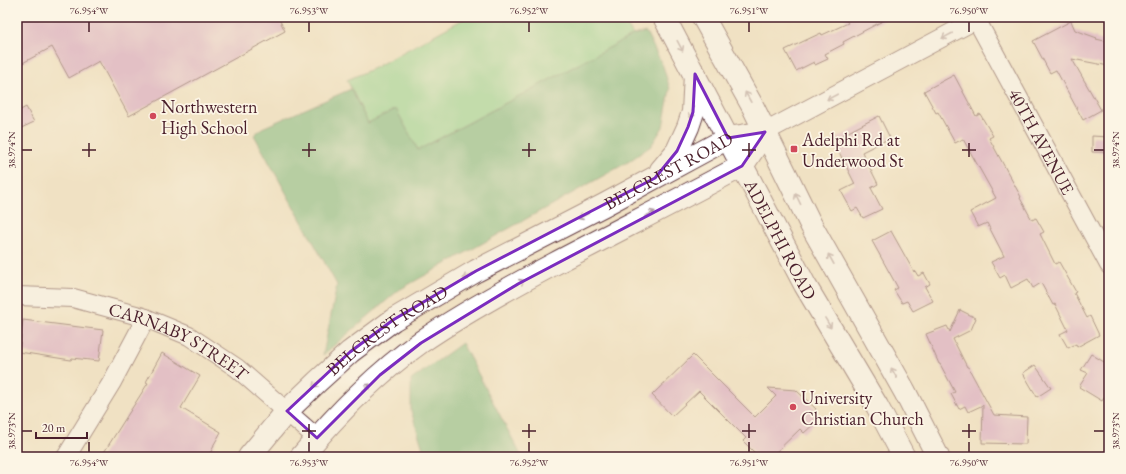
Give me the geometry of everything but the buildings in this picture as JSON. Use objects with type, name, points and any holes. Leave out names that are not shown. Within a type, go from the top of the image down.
[{"type":"main road","name":"ADELPHI ROAD","points":[[664,17],[805,285],[877,406],[904,457]]},
{"type":"main road","name":"ADELPHI ROAD","points":[[703,17],[753,107],[811,225],[905,392],[938,457]]},
{"type":"main road","points":[[655,178],[678,151],[688,127],[693,112],[695,74]]},
{"type":"main road","name":"BELCREST ROAD","points":[[249,457],[287,411],[350,352],[393,320],[476,271],[655,178],[728,138],[765,132]]},
{"type":"main road","name":"BELCREST ROAD","points":[[301,457],[317,438],[380,375],[438,331],[518,284],[742,166],[765,132]]},
{"type":"street","points":[[765,132],[977,18]]},
{"type":"street","name":"40TH AVENUE","points":[[977,18],[1109,265]]},
{"type":"street","name":"CARNABY STREET","points":[[17,296],[73,298],[146,318],[189,336],[237,368],[317,438]]},
{"type":"street","points":[[66,457],[112,382],[146,318]]},
{"type":"highlighted area","points":[[695,74],[728,138],[765,132],[742,166],[518,284],[421,343],[380,375],[317,438],[287,411],[350,352],[393,320],[476,271],[655,178],[677,151],[688,127],[693,112]]},
{"type":"green space","points":[[467,17],[622,17],[633,35],[418,150],[396,110],[368,123],[347,80],[374,68]]},
{"type":"green space","points":[[646,32],[663,66],[670,89],[663,127],[651,146],[628,162],[399,290],[323,355],[337,285],[254,135],[262,128],[351,89],[368,123],[396,109],[418,150],[633,35]]},
{"type":"green space","points":[[462,343],[522,457],[427,457],[424,452],[411,411],[411,380]]},
{"type":"place","name":"Northwestern High School","points":[[153,116]]},
{"type":"place","name":"Adelphi Rd at Underwood St","points":[[794,149]]},
{"type":"place","name":"University Christian Church","points":[[793,407]]}]
